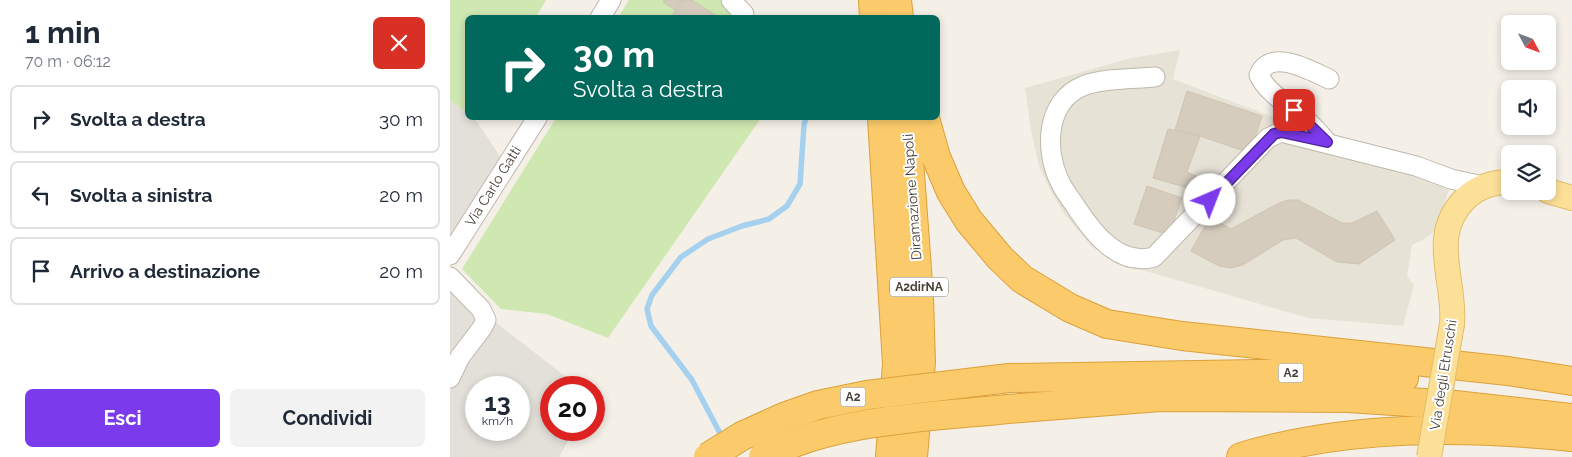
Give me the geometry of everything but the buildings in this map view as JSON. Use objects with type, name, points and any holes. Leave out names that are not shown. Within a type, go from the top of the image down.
[{"type":"highway","points":[[873,0],[874,15]]},
{"type":"highway","points":[[897,0],[898,15]]},
{"type":"highway","name":"Diramazione Napoli","points":[[882,120],[897,364],[890,457]]},
{"type":"highway","name":"Diramazione Napoli","points":[[906,120],[919,297],[921,362],[913,457]]},
{"type":"highway","points":[[926,120],[936,157],[951,192],[969,222],[1000,258],[1022,279],[1070,308],[1107,324],[1182,336],[1508,371],[1572,381]]},
{"type":"highway","name":"A2","points":[[708,457],[742,436],[784,417],[818,405],[867,395],[1009,378],[1319,373],[1476,383],[1572,398]]},
{"type":"highway","points":[[763,457],[794,442],[844,429],[904,420],[1008,409],[1160,397],[1348,398],[1455,404],[1572,418]]},
{"type":"highway","points":[[1240,457],[1273,447],[1359,434],[1450,430],[1572,437]]},
{"type":"main road","points":[[1483,186],[1501,183]]},
{"type":"main road","name":"Via degli Etruschi","points":[[1429,457],[1452,324],[1452,300],[1445,259],[1448,228],[1456,210],[1470,195],[1483,186]]},
{"type":"main road","points":[[1556,193],[1572,198]]},
{"type":"street","points":[[602,15],[611,0]]},
{"type":"street","points":[[731,0],[744,14]]},
{"type":"street","points":[[1327,142],[1307,121],[1268,88],[1259,75],[1262,69],[1270,63],[1280,61],[1294,64],[1329,79]]},
{"type":"street","points":[[1155,77],[1110,80],[1083,85],[1066,96],[1056,110],[1050,130],[1052,156],[1059,181],[1088,225],[1109,247],[1126,256],[1139,259],[1154,257],[1268,138],[1281,132],[1327,142],[1416,166],[1451,179],[1483,186]]},
{"type":"street","name":"Via Carlo Gatti","points":[[450,255],[536,120]]},
{"type":"street","points":[[450,277],[481,309],[486,320],[460,357],[450,378]]},
{"type":"shaded area","points":[[1180,50],[1173,79],[1296,126],[1294,143],[1411,175],[1449,190],[1435,231],[1412,245],[1407,276],[1414,285],[1403,326],[1308,318],[1121,264],[1092,247],[1065,215],[1051,192],[1039,166],[1031,130],[1025,88],[1131,58]]},
{"type":"shaded area","points":[[450,100],[465,111],[465,120],[476,120],[505,164],[450,246]]},
{"type":"shaded area","points":[[450,289],[565,376],[540,376],[540,441],[568,441],[559,457],[450,457]]},
{"type":"green space","points":[[450,0],[546,0],[537,15],[465,15],[465,111],[450,100]]},
{"type":"green space","points":[[629,0],[743,0],[747,15],[620,15]]},
{"type":"green space","points":[[555,120],[760,120],[608,338],[547,314],[501,309],[462,269]]},
{"type":"waterway","points":[[723,439],[692,380],[651,326],[647,309],[652,295],[681,257],[708,239],[742,226],[769,219],[787,206],[800,184],[805,120]]},
{"type":"route","points":[[1210,200],[1268,138],[1274,134],[1281,132],[1327,142],[1294,110]]}]
